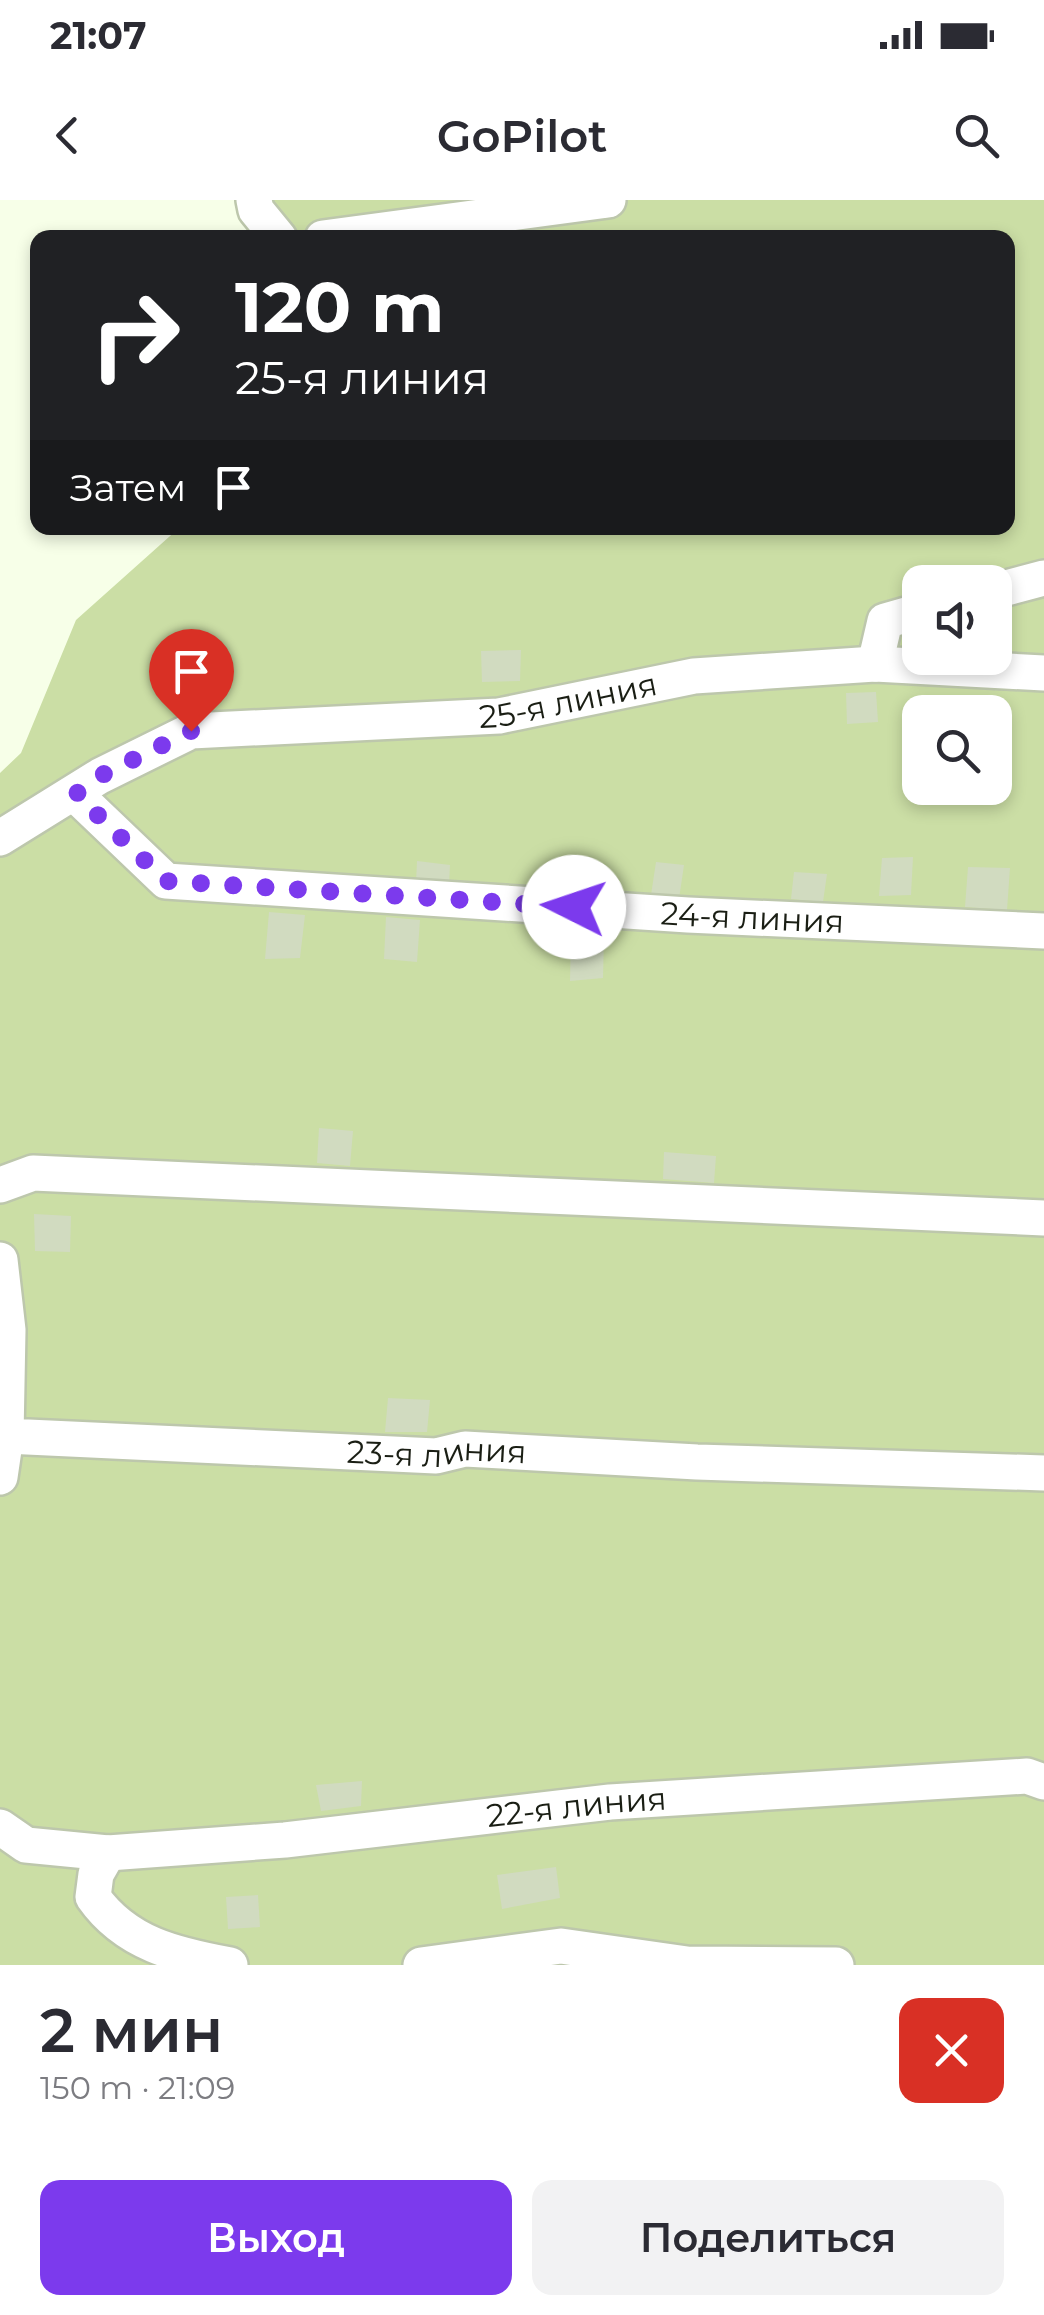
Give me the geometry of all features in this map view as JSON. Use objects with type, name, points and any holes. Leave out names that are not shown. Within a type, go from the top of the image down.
[{"type":"lane","points":[[254,200],[256,210],[272,230]]},
{"type":"lane","points":[[383,230],[608,200]]},
{"type":"lane","points":[[1012,586],[1044,578]]},
{"type":"lane","points":[[875,664],[885,621],[902,616]]},
{"type":"lane","name":"25-я линия","points":[[88,785],[191,731],[499,716],[694,676],[875,664],[1044,673]]},
{"type":"lane","points":[[0,838],[88,785]]},
{"type":"lane","name":"24-я линия","points":[[88,785],[166,881],[688,915],[1044,931]]},
{"type":"lane","points":[[0,1184],[33,1173],[1044,1218]]},
{"type":"lane","points":[[0,1260],[8,1330],[6,1436],[0,1477]]},
{"type":"lane","name":"23-я линия","points":[[6,1436],[436,1456],[465,1450],[1044,1473]]},
{"type":"lane","name":"22-я линия","points":[[0,1827],[26,1845],[108,1853],[285,1840],[610,1802],[1028,1776],[1044,1782]]},
{"type":"lane","points":[[108,1853],[96,1874],[93,1897],[107,1916],[140,1940],[230,1965]]},
{"type":"lane","points":[[421,1965],[562,1946],[687,1964],[836,1965]]},
{"type":"green space","points":[[234,200],[1044,200],[1044,1965],[0,1965],[0,773],[21,753],[76,620],[171,535],[1015,535],[1015,230],[249,230]]},
{"type":"building","points":[[521,650],[520,681],[482,682],[481,651]]},
{"type":"building","points":[[876,692],[878,722],[847,724],[846,693]]},
{"type":"building","points":[[913,857],[911,895],[879,896],[882,858]]},
{"type":"building","points":[[417,861],[450,865],[449,885],[416,883]]},
{"type":"building","points":[[656,862],[684,865],[679,899],[651,895]]},
{"type":"building","points":[[968,867],[1010,868],[1007,910],[965,907]]},
{"type":"building","points":[[794,872],[827,874],[823,902],[791,899]]},
{"type":"building","points":[[269,912],[305,915],[300,958],[265,959]]},
{"type":"building","points":[[386,917],[420,920],[417,962],[384,959]]},
{"type":"building","points":[[571,933],[604,936],[603,978],[570,981]]},
{"type":"building","points":[[319,1128],[353,1131],[350,1166],[317,1163]]},
{"type":"building","points":[[664,1152],[716,1156],[714,1183],[663,1179]]},
{"type":"building","points":[[34,1214],[71,1216],[70,1252],[35,1251]]},
{"type":"building","points":[[388,1398],[430,1400],[427,1432],[385,1432]]},
{"type":"building","points":[[362,1781],[361,1806],[321,1811],[316,1785]]},
{"type":"building","points":[[556,1867],[560,1898],[502,1909],[497,1875]]},
{"type":"building","points":[[258,1895],[260,1927],[228,1929],[226,1897]]},
{"type":"route","points":[[191,731],[100,776],[76,794],[166,881],[574,907]]}]
